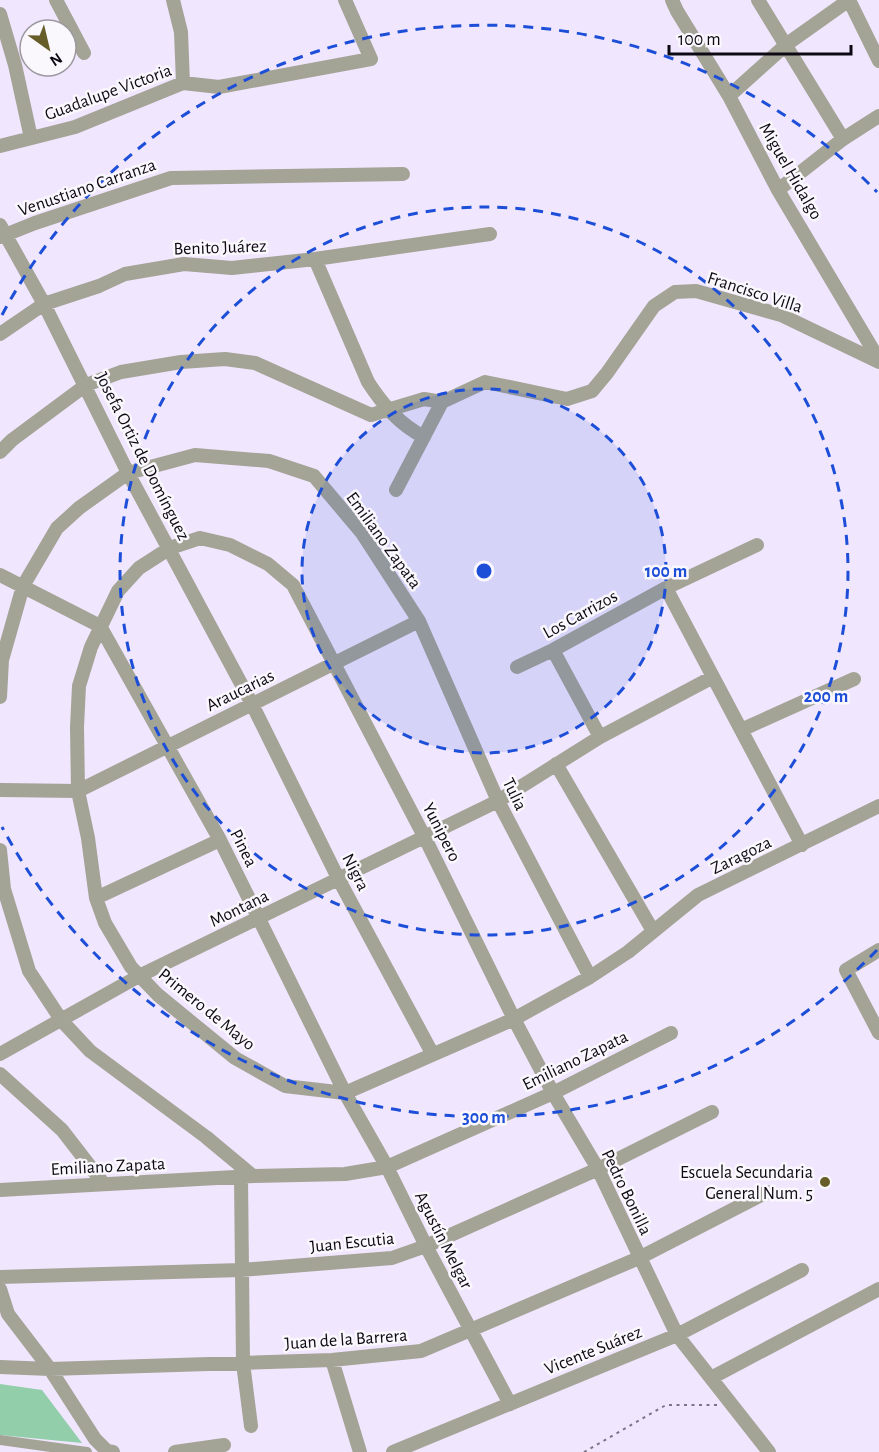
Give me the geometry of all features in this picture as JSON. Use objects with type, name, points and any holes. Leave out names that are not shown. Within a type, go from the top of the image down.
[{"type":"street","points":[[56,0],[84,53]]},
{"type":"street","points":[[173,0],[181,32],[183,83]]},
{"type":"street","name":"Guadalupe Victoria","points":[[0,146],[75,128],[183,83],[219,87],[371,59],[345,0]]},
{"type":"street","name":"Miguel Hidalgo","points":[[672,0],[729,96],[778,190],[879,361]]},
{"type":"street","points":[[758,0],[787,44],[843,140]]},
{"type":"street","points":[[729,96],[787,44],[849,0],[879,61]]},
{"type":"street","points":[[0,14],[15,65],[31,138]]},
{"type":"street","points":[[778,190],[843,140],[879,116]]},
{"type":"street","name":"Venustiano Carranza","points":[[2,232],[171,178],[403,174]]},
{"type":"street","name":"Josefa Ortiz de Domínguez","points":[[2,232],[44,304],[128,473],[252,704]]},
{"type":"street","name":"Benito Juárez","points":[[0,334],[44,304],[99,286],[125,274],[184,264],[232,268],[315,259],[490,234]]},
{"type":"street","points":[[315,259],[368,382],[401,423],[424,437]]},
{"type":"street","name":"Francisco Villa","points":[[442,402],[485,382],[567,399],[592,391],[608,373],[654,306],[675,292],[696,291],[781,315],[879,361]]},
{"type":"street","points":[[0,452],[12,440],[86,385],[121,372],[181,362],[225,359],[255,363],[371,415],[424,399],[442,402],[396,490]]},
{"type":"street","name":"Emiliano Zapata","points":[[0,697],[2,660],[22,586],[57,528],[79,508],[128,473],[195,455],[268,461],[314,476],[362,533],[419,621]]},
{"type":"street","points":[[0,790],[78,791],[76,727],[79,686],[91,646],[118,591],[139,568],[170,548],[200,538],[230,545],[268,564],[294,585],[333,664]]},
{"type":"street","name":"Los Carrizos","points":[[518,667],[666,588],[757,545]]},
{"type":"street","points":[[0,575],[100,626]]},
{"type":"street","points":[[666,588],[802,845]]},
{"type":"street","name":"Araucarias","points":[[78,791],[419,621]]},
{"type":"street","name":"Tulia","points":[[419,621],[498,801],[590,977]]},
{"type":"street","name":"Pinea","points":[[100,626],[220,840],[345,1093]]},
{"type":"street","points":[[553,650],[600,737]]},
{"type":"street","name":"Yunipero","points":[[333,664],[425,838],[514,1018]]},
{"type":"street","name":"Montana","points":[[0,1054],[139,976],[498,801],[600,737],[713,677]]},
{"type":"street","points":[[741,730],[854,679]]},
{"type":"street","name":"Nigra","points":[[252,704],[339,880],[432,1053]]},
{"type":"street","points":[[556,764],[653,931]]},
{"type":"street","name":"Primero de Mayo","points":[[78,791],[88,838],[96,898],[105,923],[131,967],[158,995],[235,1058],[285,1086],[345,1093]]},
{"type":"street","name":"Zaragoza","points":[[590,977],[628,952],[698,896],[879,806]]},
{"type":"street","points":[[96,898],[220,840]]},
{"type":"street","points":[[0,850],[4,889],[29,971],[62,1021],[90,1051],[206,1137],[247,1176],[241,1270],[243,1363],[251,1426]]},
{"type":"street","points":[[879,950],[846,970],[879,1033]]},
{"type":"street","points":[[345,1093],[514,1018],[590,977]]},
{"type":"street","name":"Pedro Bonilla","points":[[514,1018],[553,1093],[598,1169],[677,1335],[769,1452]]},
{"type":"street","name":"Emiliano Zapata","points":[[0,1190],[247,1176],[345,1174],[387,1167],[553,1093],[671,1033]]},
{"type":"street","points":[[0,1074],[62,1130],[104,1184]]},
{"type":"street","name":"Agustín Melgar","points":[[345,1093],[387,1167],[510,1404]]},
{"type":"street","name":"Juan Escutia","points":[[0,1277],[241,1270],[392,1258],[426,1246],[598,1169],[712,1112]]},
{"type":"street","name":"Juan de la Barrera","points":[[0,1366],[50,1370],[332,1360],[421,1351],[639,1258],[767,1192]]},
{"type":"street","name":"Vicente Suárez","points":[[393,1452],[677,1335],[802,1270]]},
{"type":"street","points":[[0,1289],[8,1314],[50,1370],[95,1439],[98,1450],[0,1440]]},
{"type":"street","points":[[711,1378],[879,1289]]},
{"type":"street","points":[[332,1360],[360,1452]]},
{"type":"street","points":[[175,1452],[224,1445]]},
{"type":"path","points":[[584,1452],[666,1405],[732,1405]]},
{"type":"green space","points":[[0,1384],[42,1390],[82,1443],[0,1435]]},
{"type":"place","name":"Escuela Secundaria General Num. 5","points":[[825,1182]]}]
